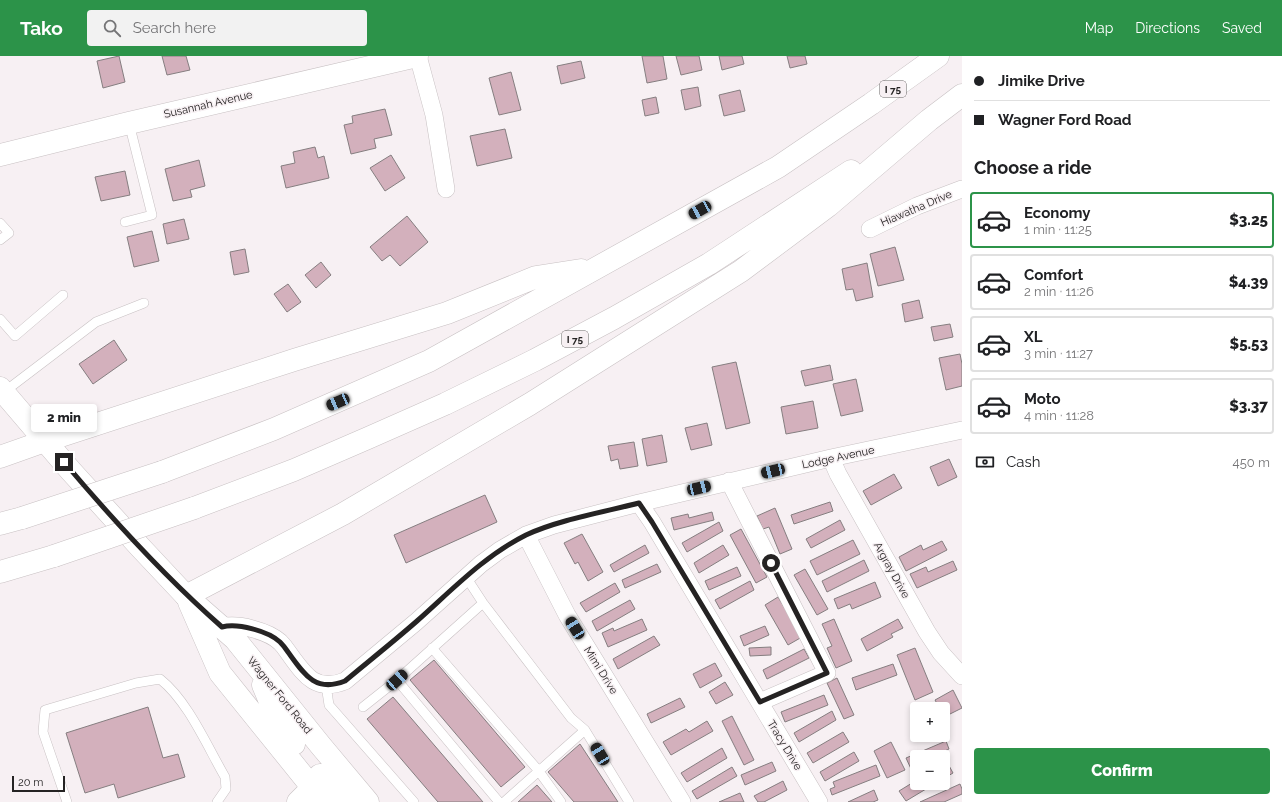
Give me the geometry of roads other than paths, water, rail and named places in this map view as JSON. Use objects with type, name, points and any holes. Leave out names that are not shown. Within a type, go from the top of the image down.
[{"type":"main road","name":"Susannah Avenue","points":[[0,155],[129,123],[418,56]]},
{"type":"main road","name":"I 75","points":[[0,524],[162,472],[281,426],[429,361],[778,167],[871,104],[938,56]]},
{"type":"main road","name":"I 75","points":[[0,572],[54,556],[194,508],[294,470],[446,404],[535,360],[621,314],[709,264],[929,120],[962,95]]},
{"type":"main road","points":[[186,596],[356,506],[530,404],[741,272],[828,206],[929,120]]},
{"type":"main road","points":[[0,457],[294,360],[448,313],[536,277],[596,268]]},
{"type":"main road","name":"Wagner Ford Road","points":[[2,390],[45,441],[140,547],[186,596],[235,639],[368,802]]},
{"type":"main road","name":"Wagner Ford Road","points":[[186,596],[220,673],[314,792]]},
{"type":"main road","points":[[254,662],[281,728],[314,792],[342,802]]},
{"type":"street","points":[[418,56],[434,115],[446,189]]},
{"type":"street","name":"Hiawatha Drive","points":[[870,229],[917,206],[962,190]]},
{"type":"street","name":"Lodge Avenue","points":[[326,685],[336,685],[345,681],[416,622],[481,564],[500,550],[526,535],[554,525],[730,481],[962,430]]},
{"type":"street","name":"Argray Drive","points":[[831,458],[838,474],[927,632],[940,653],[962,676]]},
{"type":"street","points":[[730,481],[827,673],[760,702]]},
{"type":"street","name":"Tracy Drive","points":[[639,503],[652,522],[819,802]]},
{"type":"street","name":"Mimi Drive","points":[[526,535],[567,615],[682,802]]},
{"type":"street","points":[[222,627],[247,628],[267,634],[280,642],[303,674],[311,680],[326,685]]},
{"type":"lane","points":[[125,222],[152,215],[129,123]]},
{"type":"lane","points":[[0,223],[9,233],[0,240]]},
{"type":"lane","points":[[0,319],[15,336],[63,295]]},
{"type":"lane","points":[[2,390],[96,322],[144,302]]},
{"type":"lane","points":[[466,577],[483,603],[570,718],[585,730],[629,802]]},
{"type":"lane","points":[[363,707],[397,680],[483,603]]},
{"type":"lane","points":[[432,648],[538,770],[561,802]]},
{"type":"lane","points":[[67,802],[43,732],[45,710],[136,683],[160,679],[169,686],[183,704],[225,777],[226,789],[217,802]]},
{"type":"lane","points":[[397,680],[499,802]]},
{"type":"lane","points":[[326,685],[329,705],[414,802]]},
{"type":"lane","points":[[504,802],[538,770],[585,730]]}]
